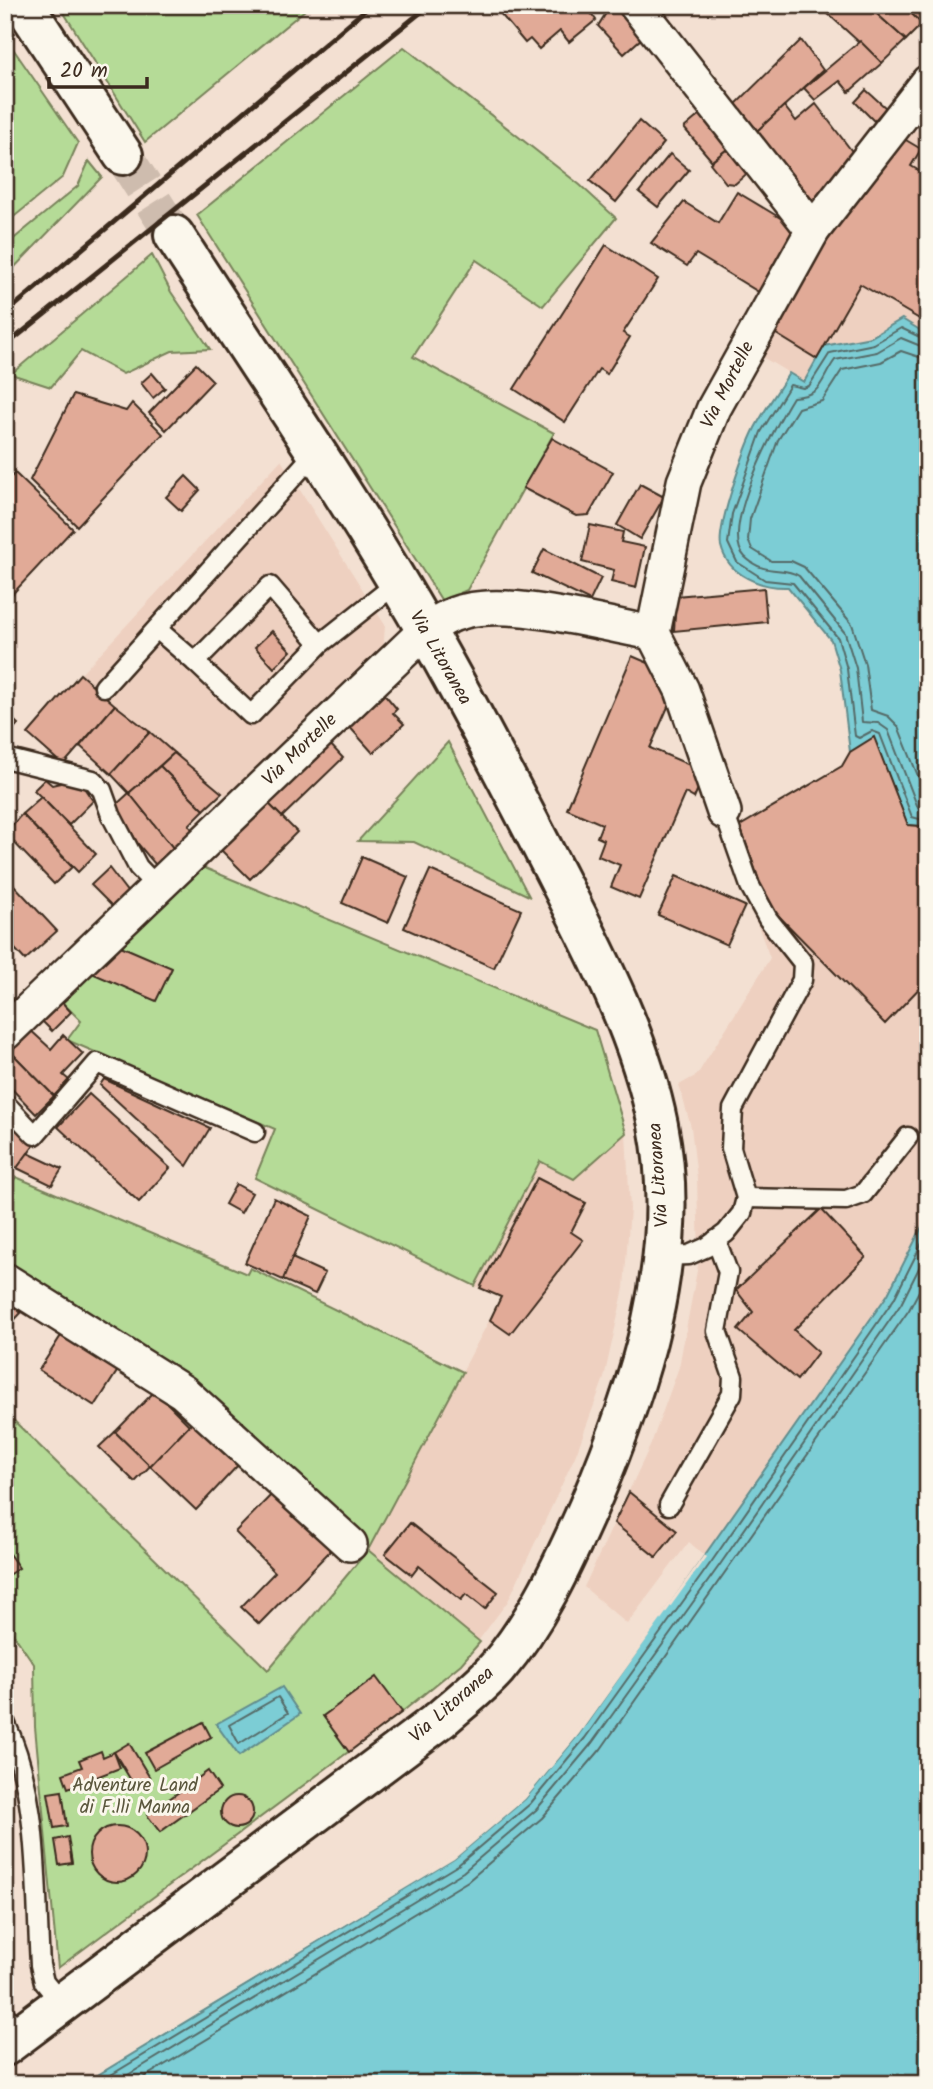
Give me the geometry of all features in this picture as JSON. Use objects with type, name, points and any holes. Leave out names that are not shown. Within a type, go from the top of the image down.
[{"type":"street","points":[[24,5],[123,155]]},
{"type":"street","points":[[636,5],[813,230]]},
{"type":"street","name":"Via Mortelle","points":[[5,1033],[426,630],[448,616],[467,610],[510,608],[653,633],[684,482],[714,408],[813,230],[928,82]]},
{"type":"street","name":"Via Litoranea","points":[[10,2032],[62,2004],[441,1719],[495,1670],[530,1623],[569,1552],[617,1439],[637,1380],[658,1291],[666,1215],[659,1127],[635,1044],[606,973],[426,630],[174,235]]},
{"type":"street","points":[[653,633],[682,690],[724,812]]},
{"type":"street","points":[[5,1280],[183,1392],[350,1544]]},
{"type":"lane","points":[[104,687],[314,454]]},
{"type":"lane","points":[[157,629],[251,715],[320,644],[397,583]]},
{"type":"lane","points":[[195,662],[270,586],[320,644]]},
{"type":"lane","points":[[13,760],[93,780],[102,790],[111,815],[138,867],[157,887]]},
{"type":"lane","points":[[662,1256],[689,1255],[716,1240],[741,1213],[746,1198],[731,1148],[733,1109],[802,980],[803,963],[768,919],[750,886],[724,812]]},
{"type":"lane","points":[[5,1103],[35,1135],[97,1063],[255,1132]]},
{"type":"lane","points":[[746,1198],[846,1200],[863,1194],[908,1137]]},
{"type":"lane","points":[[670,1505],[732,1394],[733,1377],[717,1331],[728,1272],[716,1240]]},
{"type":"lane","points":[[5,1722],[16,1745],[31,1807],[40,1965],[44,1982],[62,2004]]},
{"type":"shaded area","points":[[907,123],[928,141],[928,189],[922,198],[928,202],[928,335],[902,320],[872,337],[825,346],[804,382],[754,352]]},
{"type":"shaded area","points":[[281,460],[385,625],[383,654],[232,801],[80,675]]},
{"type":"shaded area","points":[[874,737],[908,825],[920,826],[928,839],[928,1215],[888,1294],[706,1557],[689,1542],[627,1624],[584,1587],[651,1444],[679,1367],[699,1260],[697,1178],[691,1127],[679,1085],[697,1075],[770,958],[724,836],[842,766],[850,752]]},
{"type":"shaded area","points":[[626,1133],[630,1209],[624,1288],[604,1378],[576,1454],[508,1601],[461,1664],[402,1712],[58,1968],[35,1727],[268,1670],[368,1550],[501,1298],[475,1286],[540,1161],[575,1179]]},
{"type":"green space","points":[[59,5],[311,5],[145,142]]},
{"type":"green space","points":[[5,37],[78,143],[63,177],[5,224]]},
{"type":"green space","points":[[404,47],[580,185],[616,218],[543,306],[476,260],[413,357],[554,433],[467,590],[442,601],[197,215]]},
{"type":"green space","points":[[89,161],[102,177],[5,277],[5,246],[78,186]]},
{"type":"green space","points":[[152,255],[171,292],[210,349],[172,351],[123,374],[81,351],[51,387],[11,374]]},
{"type":"green space","points":[[448,742],[529,896],[414,842],[358,841]]},
{"type":"green space","points":[[200,866],[595,1030],[626,1133],[574,1179],[540,1161],[475,1286],[255,1178],[275,1129],[67,1040],[81,1021],[58,998]]},
{"type":"green space","points":[[16,1177],[247,1274],[250,1268],[463,1372],[368,1550],[189,1386],[5,1270],[5,1193]]},
{"type":"green space","name":"Adventure Land di F.lli Manna","points":[[5,1412],[268,1670],[368,1550],[480,1642],[461,1664],[402,1712],[58,1968],[35,1727],[34,1664],[5,1622]]},
{"type":"water","points":[[902,319],[928,335],[928,839],[920,826],[908,825],[850,752],[840,670],[831,640],[788,587],[768,585],[747,578],[731,565],[721,546],[727,505],[745,452],[759,421],[789,373],[804,382],[824,346],[871,337]]},
{"type":"water","points":[[928,1215],[928,2084],[83,2084],[454,1859],[525,1799],[579,1734],[888,1294]]},
{"type":"water","points":[[282,1687],[300,1714],[239,1756],[216,1724]]},
{"type":"pier","points":[[704,1555],[706,1557],[579,1734],[525,1799],[454,1859],[79,2084],[452,1856],[522,1796],[577,1731]]},
{"type":"building","points":[[599,5],[591,13],[596,20],[569,42],[560,31],[539,49],[530,39],[525,43],[494,6]]},
{"type":"building","points":[[611,5],[619,5],[643,37],[624,54],[598,26]]},
{"type":"building","points":[[835,5],[867,5],[906,40],[882,63],[826,12]]},
{"type":"building","points":[[867,5],[903,5],[922,24],[906,40]]},
{"type":"building","points":[[903,5],[928,5],[928,30]]},
{"type":"building","points":[[801,40],[823,70],[756,132],[735,105]]},
{"type":"building","points":[[860,41],[882,63],[849,92],[840,81],[815,100],[804,88]]},
{"type":"building","points":[[866,90],[886,108],[874,121],[855,102]]},
{"type":"building","points":[[816,104],[854,154],[815,203],[756,132],[784,106],[796,121]]},
{"type":"building","points":[[703,112],[731,146],[712,161],[684,128]]},
{"type":"building","points":[[639,121],[664,143],[616,202],[590,181]]},
{"type":"building","points":[[894,133],[921,149],[911,166],[928,176],[928,189],[922,199],[928,202],[928,324],[860,284],[817,359],[768,329]]},
{"type":"building","points":[[731,146],[751,170],[735,184],[726,183],[710,163]]},
{"type":"building","points":[[670,154],[689,170],[658,207],[639,192]]},
{"type":"building","points":[[737,192],[797,228],[762,294],[696,254],[687,266],[651,243],[684,202],[718,223]]},
{"type":"building","points":[[606,245],[658,279],[623,333],[630,337],[607,374],[599,369],[565,422],[514,389]]},
{"type":"building","points":[[196,364],[213,381],[166,430],[149,413]]},
{"type":"building","points":[[152,373],[165,388],[153,398],[141,383]]},
{"type":"building","points":[[73,395],[126,411],[132,403],[163,434],[77,526],[30,480]]},
{"type":"building","points":[[552,438],[613,472],[589,515],[576,516],[523,488]]},
{"type":"building","points":[[15,473],[73,529],[5,602],[5,483]]},
{"type":"building","points":[[186,476],[200,490],[181,511],[166,497]]},
{"type":"building","points":[[640,484],[664,497],[640,539],[617,525]]},
{"type":"building","points":[[590,525],[623,532],[621,542],[645,547],[636,588],[611,582],[614,570],[582,562]]},
{"type":"building","points":[[544,549],[601,578],[590,601],[532,573]]},
{"type":"building","points":[[764,588],[767,622],[674,631],[676,596]]},
{"type":"building","points":[[272,631],[291,651],[274,668],[255,647]]},
{"type":"building","points":[[632,656],[667,671],[660,687],[674,693],[650,748],[699,769],[702,779],[694,798],[685,793],[639,899],[611,887],[620,865],[598,856],[604,840],[597,837],[602,824],[567,809]]},
{"type":"building","points":[[80,674],[115,705],[63,765],[28,734]]},
{"type":"building","points":[[382,691],[397,709],[393,713],[404,724],[373,753],[347,724]]},
{"type":"building","points":[[115,705],[150,732],[111,774],[80,746]]},
{"type":"building","points":[[5,712],[18,724],[5,738]]},
{"type":"building","points":[[150,732],[174,753],[129,793],[111,774]]},
{"type":"building","points":[[874,737],[908,825],[920,826],[928,839],[928,979],[885,1024],[767,904],[740,826],[842,766],[850,752]]},
{"type":"building","points":[[328,742],[343,758],[282,817],[266,801]]},
{"type":"building","points":[[174,753],[222,793],[204,810],[160,766]]},
{"type":"building","points":[[160,766],[204,810],[189,825],[196,835],[177,853],[129,793]]},
{"type":"building","points":[[45,779],[52,785],[78,779],[93,801],[69,825],[34,790]]},
{"type":"building","points":[[129,793],[177,853],[160,870],[138,844],[116,805]]},
{"type":"building","points":[[41,797],[96,854],[78,872],[22,814]]},
{"type":"building","points":[[266,801],[297,832],[250,879],[219,848]]},
{"type":"building","points":[[22,814],[72,867],[54,884],[5,833]]},
{"type":"building","points":[[362,857],[408,877],[388,923],[342,903]]},
{"type":"building","points":[[109,868],[128,893],[113,907],[91,885]]},
{"type":"building","points":[[430,870],[521,910],[494,968],[404,928]]},
{"type":"building","points":[[676,876],[745,906],[727,945],[658,915]]},
{"type":"building","points":[[13,884],[57,931],[25,960],[5,938],[5,892]]},
{"type":"building","points":[[116,944],[172,968],[156,1001],[87,971]]},
{"type":"building","points":[[58,998],[71,1012],[52,1031],[38,1017]]},
{"type":"building","points":[[27,1027],[51,1049],[63,1035],[83,1054],[63,1075],[69,1080],[54,1096],[6,1047]]},
{"type":"building","points":[[6,1047],[54,1096],[36,1114],[5,1082]]},
{"type":"building","points":[[104,1079],[210,1128],[187,1166],[100,1085]]},
{"type":"building","points":[[89,1094],[170,1168],[139,1202],[58,1127]]},
{"type":"building","points":[[5,1116],[35,1144],[17,1168],[5,1164]]},
{"type":"building","points":[[28,1153],[62,1169],[52,1185],[17,1168]]},
{"type":"building","points":[[537,1178],[586,1203],[571,1232],[583,1240],[510,1334],[490,1320],[501,1297],[480,1288]]},
{"type":"building","points":[[236,1184],[252,1193],[241,1213],[225,1204]]},
{"type":"building","points":[[274,1198],[311,1216],[283,1280],[245,1263]]},
{"type":"building","points":[[821,1209],[866,1257],[794,1330],[818,1352],[797,1380],[738,1330],[753,1312],[736,1290]]},
{"type":"building","points":[[292,1258],[325,1273],[315,1294],[283,1280]]},
{"type":"building","points":[[5,1298],[21,1313],[5,1330]]},
{"type":"building","points":[[64,1331],[120,1367],[95,1406],[39,1370]]},
{"type":"building","points":[[155,1391],[189,1425],[150,1466],[115,1432]]},
{"type":"building","points":[[194,1420],[240,1463],[196,1510],[150,1466]]},
{"type":"building","points":[[115,1432],[150,1466],[135,1482],[99,1447]]},
{"type":"building","points":[[277,1489],[335,1546],[259,1624],[241,1607],[275,1572],[235,1532]]},
{"type":"building","points":[[629,1492],[677,1531],[656,1557],[614,1523]]},
{"type":"building","points":[[410,1523],[498,1592],[485,1609],[466,1594],[461,1600],[419,1566],[412,1575],[385,1554]]},
{"type":"building","points":[[5,1548],[19,1568],[5,1577]]},
{"type":"building","points":[[376,1677],[402,1712],[349,1752],[323,1716]]},
{"type":"building","points":[[203,1722],[211,1737],[154,1769],[145,1753]]},
{"type":"building","points":[[129,1743],[150,1778],[135,1787],[114,1752]]},
{"type":"building","points":[[101,1751],[103,1757],[114,1752],[120,1768],[68,1788],[63,1774],[82,1767],[79,1760]]},
{"type":"building","points":[[208,1771],[220,1789],[160,1832],[147,1815]]},
{"type":"building","points":[[62,1791],[67,1826],[54,1828],[48,1793]]},
{"type":"building","points":[[237,1796],[248,1801],[253,1812],[248,1823],[237,1828],[226,1823],[221,1812],[226,1801]]},
{"type":"building","points":[[117,1826],[128,1828],[137,1834],[143,1843],[143,1865],[137,1874],[128,1880],[117,1882],[106,1880],[97,1874],[91,1865],[89,1854],[91,1843],[97,1834],[106,1828]]},
{"type":"building","points":[[68,1837],[72,1863],[59,1865],[55,1840]]},
{"type":"tunnel","points":[[123,155],[174,235]]},
{"type":"railway","points":[[5,314],[371,5]]},
{"type":"railway","points":[[5,346],[430,5]]}]
